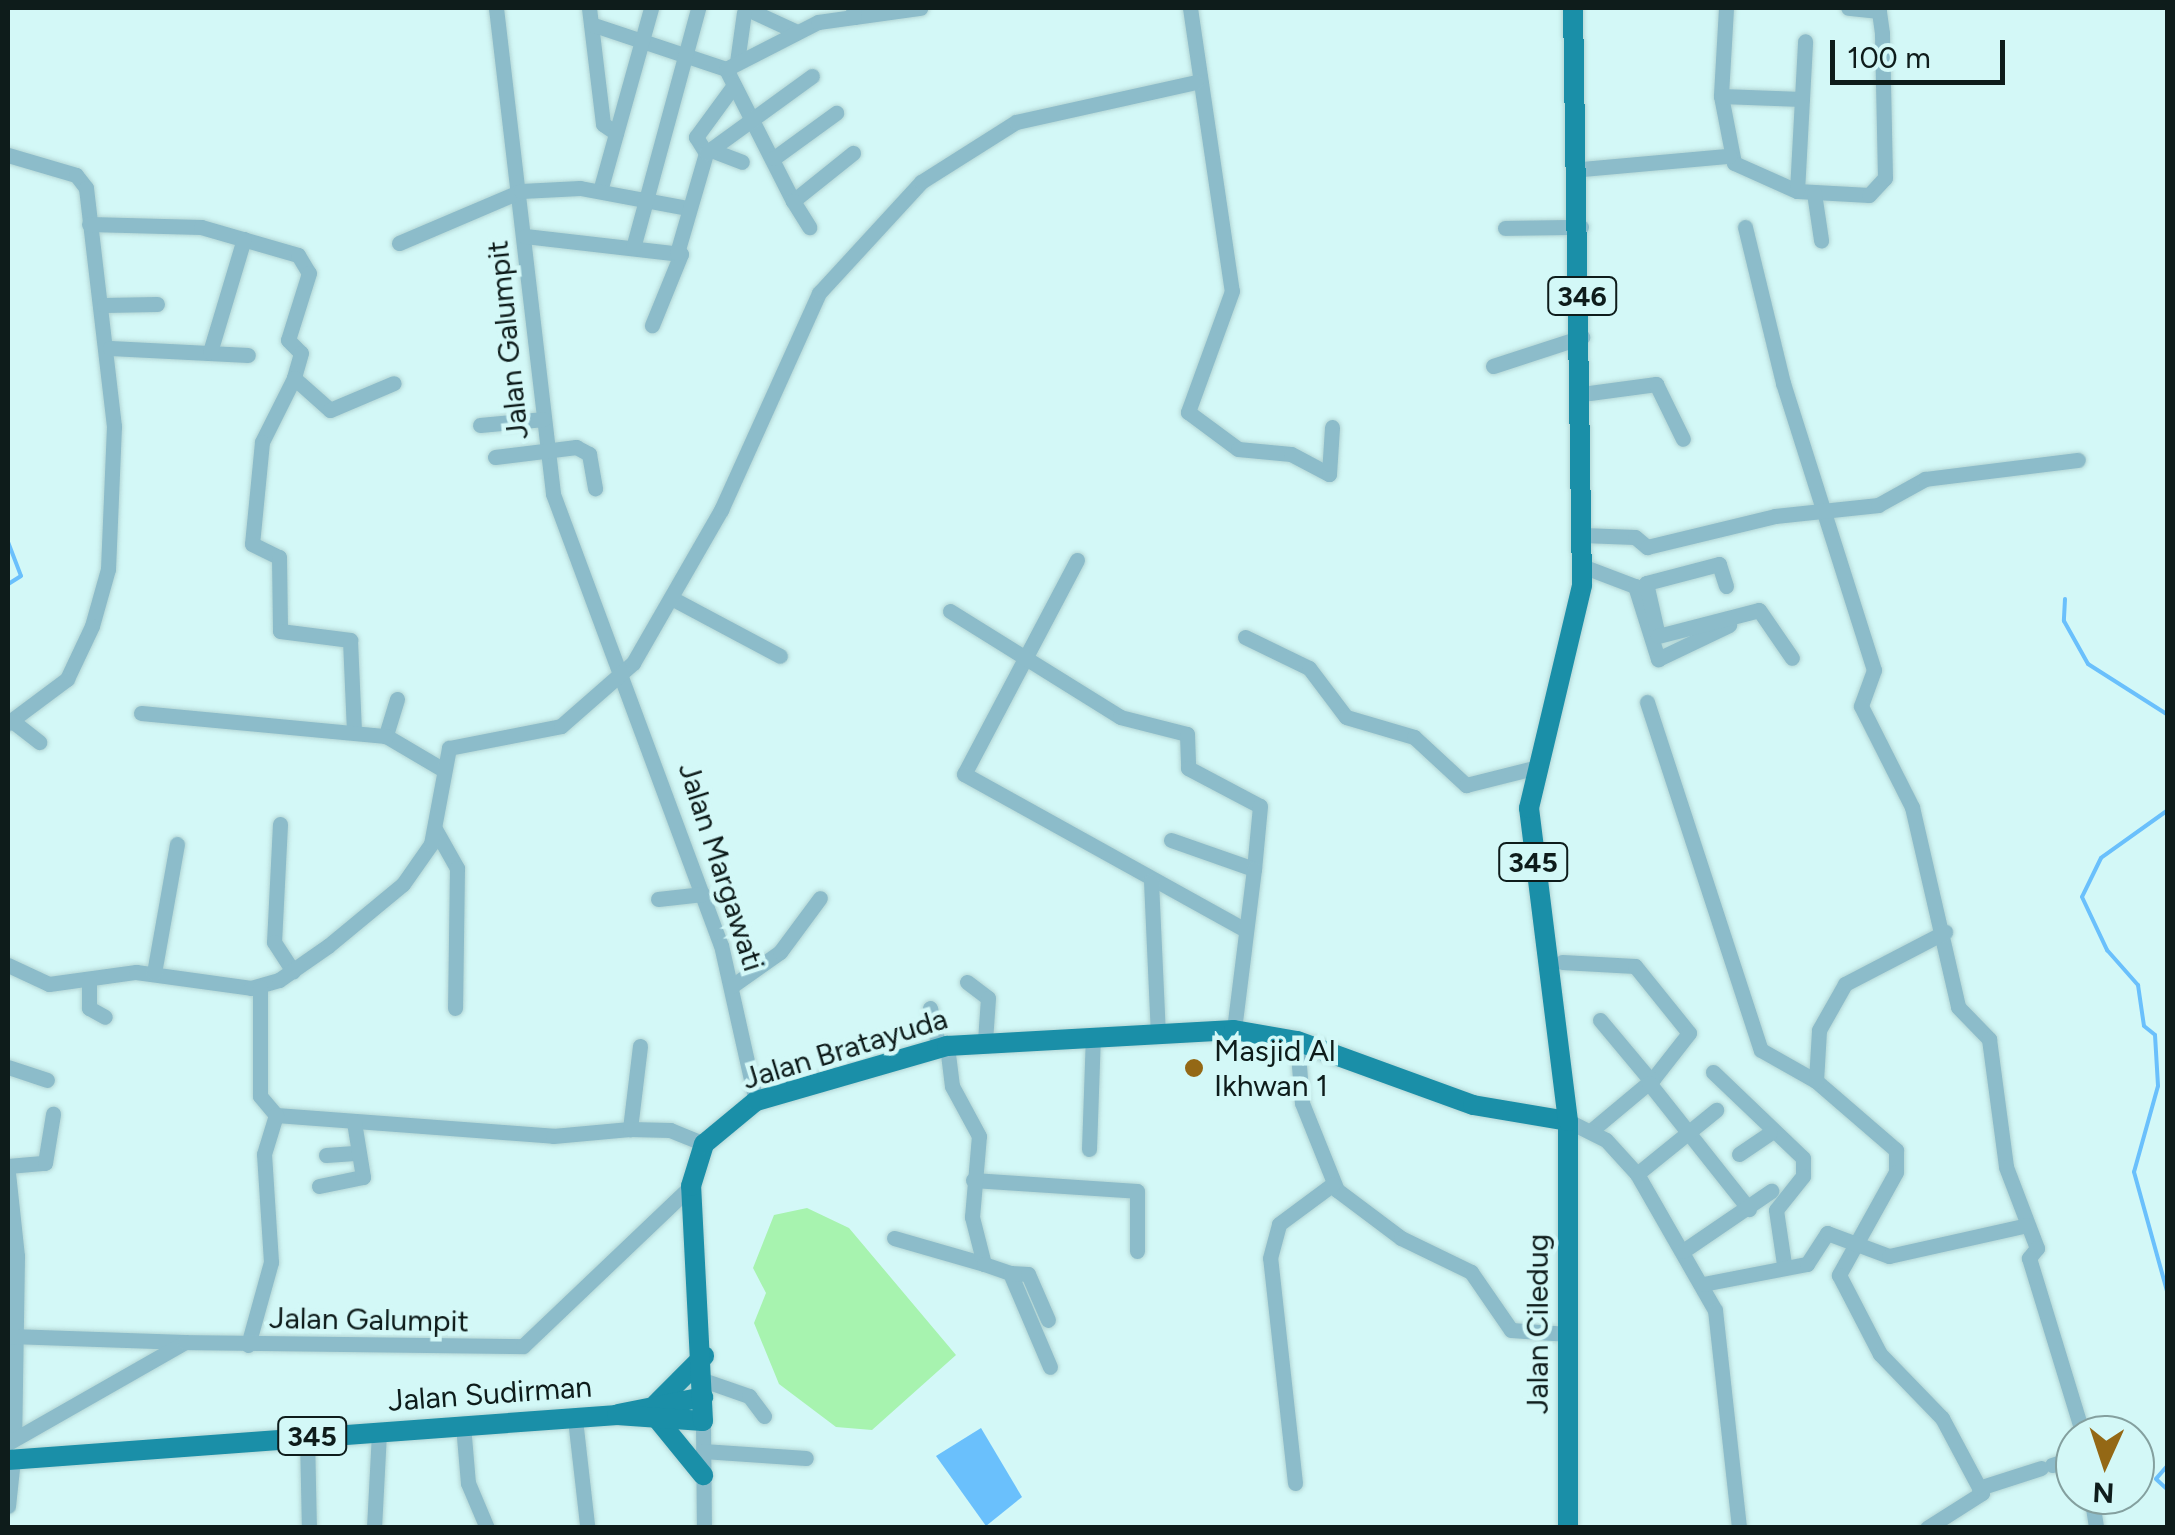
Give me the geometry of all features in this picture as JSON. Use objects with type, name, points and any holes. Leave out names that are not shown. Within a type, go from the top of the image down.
[{"type":"main road","name":"346","points":[[1573,8],[1582,169],[1580,607]]},
{"type":"main road","name":"345","points":[[1568,1121],[1530,844],[1538,767],[1580,607]]},
{"type":"main road","name":"Jalan Bratayuda","points":[[704,1144],[756,1102],[943,1047],[986,1041],[1234,1030],[1296,1040],[1473,1105],[1568,1121]]},
{"type":"main road","name":"Jalan Ciledug","points":[[1568,1121],[1568,1528]]},
{"type":"main road","points":[[703,1421],[704,1356],[691,1186],[704,1144]]},
{"type":"main road","name":"345","points":[[658,1412],[704,1356]]},
{"type":"main road","name":"345","points":[[658,1412],[703,1389]]},
{"type":"main road","name":"345","points":[[658,1412],[703,1421]]},
{"type":"main road","points":[[658,1412],[703,1476]]},
{"type":"main road","name":"Jalan Sudirman","points":[[11,1450],[307,1436],[658,1412]]},
{"type":"street","name":"Jalan Galumpit","points":[[496,8],[521,191],[546,451],[565,538],[619,668]]},
{"type":"street","points":[[600,190],[651,8]]},
{"type":"street","points":[[633,248],[698,8]]},
{"type":"street","points":[[616,134],[604,124],[590,16],[643,38],[732,66],[797,32],[818,15],[920,8]]},
{"type":"street","points":[[1190,8],[1196,82],[1232,291],[1190,417],[1238,449],[1286,453],[1330,466],[1332,427]]},
{"type":"street","points":[[1726,8],[1721,96],[1729,156]]},
{"type":"street","points":[[1582,169],[1729,156],[1810,193],[1869,195],[1884,185],[1879,9],[1848,8]]},
{"type":"street","points":[[797,32],[744,10],[732,66],[734,85],[809,227]]},
{"type":"street","points":[[1805,41],[1802,100],[1810,193]]},
{"type":"street","points":[[652,324],[682,262],[678,254],[688,208],[708,151],[748,114],[812,76]]},
{"type":"street","points":[[455,1008],[456,868],[435,830],[434,767],[450,748],[469,737],[561,726],[619,668],[672,599],[820,294],[921,182],[1016,122],[1196,82]]},
{"type":"street","points":[[734,85],[697,135],[708,151],[742,162]]},
{"type":"street","points":[[1721,96],[1802,100]]},
{"type":"street","points":[[774,158],[836,112]]},
{"type":"street","points":[[793,201],[853,153]]},
{"type":"street","points":[[8,155],[79,176],[94,225],[116,348],[105,584],[66,680],[12,724],[39,742]]},
{"type":"street","points":[[400,242],[521,191],[600,190],[688,208]]},
{"type":"street","points":[[94,225],[188,225],[308,263],[288,340],[301,353],[294,378],[260,448],[252,544],[279,558],[280,631],[348,637],[354,732]]},
{"type":"street","points":[[1505,228],[1581,227]]},
{"type":"street","points":[[1745,227],[1821,508],[1874,670],[1861,706],[1898,772],[1946,932],[1960,1014],[1989,1040],[2006,1167],[2038,1250],[2030,1261],[2076,1415]]},
{"type":"street","points":[[525,236],[678,254]]},
{"type":"street","points":[[210,352],[244,240]]},
{"type":"street","points":[[110,305],[156,304]]},
{"type":"street","points":[[1494,366],[1582,338]]},
{"type":"street","points":[[116,348],[248,355]]},
{"type":"street","points":[[294,378],[330,410],[394,383]]},
{"type":"street","points":[[1582,394],[1656,384],[1683,439]]},
{"type":"street","points":[[480,424],[544,420]]},
{"type":"street","points":[[494,457],[546,451],[589,454],[596,488]]},
{"type":"street","points":[[1582,535],[1635,537],[1646,547],[1821,508],[1885,503],[1925,479],[2078,460]]},
{"type":"street","points":[[1077,560],[965,758],[966,777],[1245,930]]},
{"type":"street","points":[[1582,576],[1640,584],[1719,564],[1726,586]]},
{"type":"street","points":[[1640,584],[1658,659],[1759,610]]},
{"type":"street","points":[[672,599],[780,656]]},
{"type":"street","points":[[1654,637],[1759,610]]},
{"type":"street","points":[[1759,610],[1792,658]]},
{"type":"street","points":[[950,612],[1024,652],[1120,717],[1187,734],[1188,768],[1260,808],[1234,1030]]},
{"type":"street","points":[[1245,636],[1309,668],[1346,717],[1414,737],[1466,785],[1538,767]]},
{"type":"street","name":"Jalan Margawati","points":[[619,668],[703,894],[732,986],[756,1102]]},
{"type":"street","points":[[386,736],[396,699]]},
{"type":"street","points":[[1647,702],[1761,1050],[1816,1081],[1896,1150],[1896,1172],[1845,1239],[1841,1288],[1880,1354],[1942,1418],[1973,1500]]},
{"type":"street","points":[[140,712],[386,736],[434,767]]},
{"type":"street","points":[[280,824],[274,942],[289,968]]},
{"type":"street","points":[[8,966],[49,984],[154,968],[260,987],[403,884],[435,830]]},
{"type":"street","points":[[1171,840],[1254,870]]},
{"type":"street","points":[[154,968],[176,844]]},
{"type":"street","points":[[1151,881],[1158,1034]]},
{"type":"street","points":[[658,899],[703,894]]},
{"type":"street","points":[[732,986],[780,952],[820,898]]},
{"type":"street","points":[[1816,1081],[1819,1030],[1845,984],[1946,932]]},
{"type":"street","points":[[1562,962],[1635,966],[1689,1033],[1650,1082],[1592,1130]]},
{"type":"street","points":[[89,979],[88,1008],[104,1017]]},
{"type":"street","points":[[967,982],[988,998],[986,1041]]},
{"type":"street","points":[[260,987],[260,1096],[276,1115],[552,1136],[664,1128],[704,1144]]},
{"type":"street","points":[[930,1008],[952,1086],[979,1136],[973,1180],[984,1264]]},
{"type":"street","points":[[1600,1020],[1749,1208]]},
{"type":"street","points":[[1089,1149],[1093,1037]]},
{"type":"street","points":[[1296,1040],[1296,1080],[1332,1184],[1391,1231],[1471,1272],[1511,1330],[1568,1334]]},
{"type":"street","points":[[630,1129],[640,1046]]},
{"type":"street","points":[[8,1067],[47,1080]]},
{"type":"street","points":[[1713,1072],[1804,1165],[1776,1210],[1784,1264]]},
{"type":"street","points":[[1638,1174],[1716,1110]]},
{"type":"street","points":[[8,1506],[12,1250],[8,1169],[46,1162],[53,1114]]},
{"type":"street","points":[[248,1345],[270,1262],[264,1154],[276,1115]]},
{"type":"street","points":[[1568,1121],[1592,1130],[1638,1174],[1703,1284],[1724,1338],[1738,1528]]},
{"type":"street","points":[[320,1186],[363,1178],[354,1122]]},
{"type":"street","points":[[1739,1154],[1770,1133]]},
{"type":"street","points":[[326,1155],[358,1153]]},
{"type":"street","points":[[973,1180],[1137,1191],[1137,1251]]},
{"type":"street","points":[[1295,1484],[1270,1258],[1288,1214],[1332,1184]]},
{"type":"street","name":"Jalan Galumpit","points":[[12,1335],[248,1345],[523,1346],[691,1186]]},
{"type":"street","points":[[1683,1251],[1771,1191]]},
{"type":"street","points":[[1703,1284],[1784,1264],[1807,1264],[1822,1234],[1899,1256],[2028,1225]]},
{"type":"street","points":[[894,1238],[1010,1273],[1028,1274],[1048,1320]]},
{"type":"street","points":[[1010,1273],[1050,1368]]},
{"type":"street","points":[[11,1450],[185,1342]]},
{"type":"street","points":[[703,1389],[749,1396],[764,1416]]},
{"type":"street","points":[[576,1419],[587,1524]]},
{"type":"street","points":[[703,1421],[704,1528]]},
{"type":"street","points":[[463,1425],[468,1483],[487,1528]]},
{"type":"street","points":[[374,1528],[379,1431]]},
{"type":"street","points":[[307,1436],[309,1528]]},
{"type":"street","points":[[703,1452],[806,1458]]},
{"type":"street","points":[[1927,1528],[1973,1500],[2055,1464]]},
{"type":"green space","points":[[807,1208],[849,1228],[956,1355],[872,1430],[836,1427],[779,1384],[754,1323],[766,1293],[753,1268],[774,1215]]},
{"type":"water","points":[[981,1428],[1022,1497],[986,1526],[936,1456]]},
{"type":"waterway","points":[[8,542],[21,576],[8,584]]},
{"type":"waterway","points":[[2065,599],[2064,621],[2088,664],[2168,715]]},
{"type":"waterway","points":[[2168,810],[2101,858],[2082,897],[2107,950],[2138,985],[2144,1026],[2155,1035],[2158,1086],[2134,1172],[2168,1295]]},
{"type":"waterway","points":[[2168,1465],[2156,1479],[2168,1490]]},
{"type":"place","name":"Masjid Al Ikhwan 1","points":[[1194,1068]]}]
